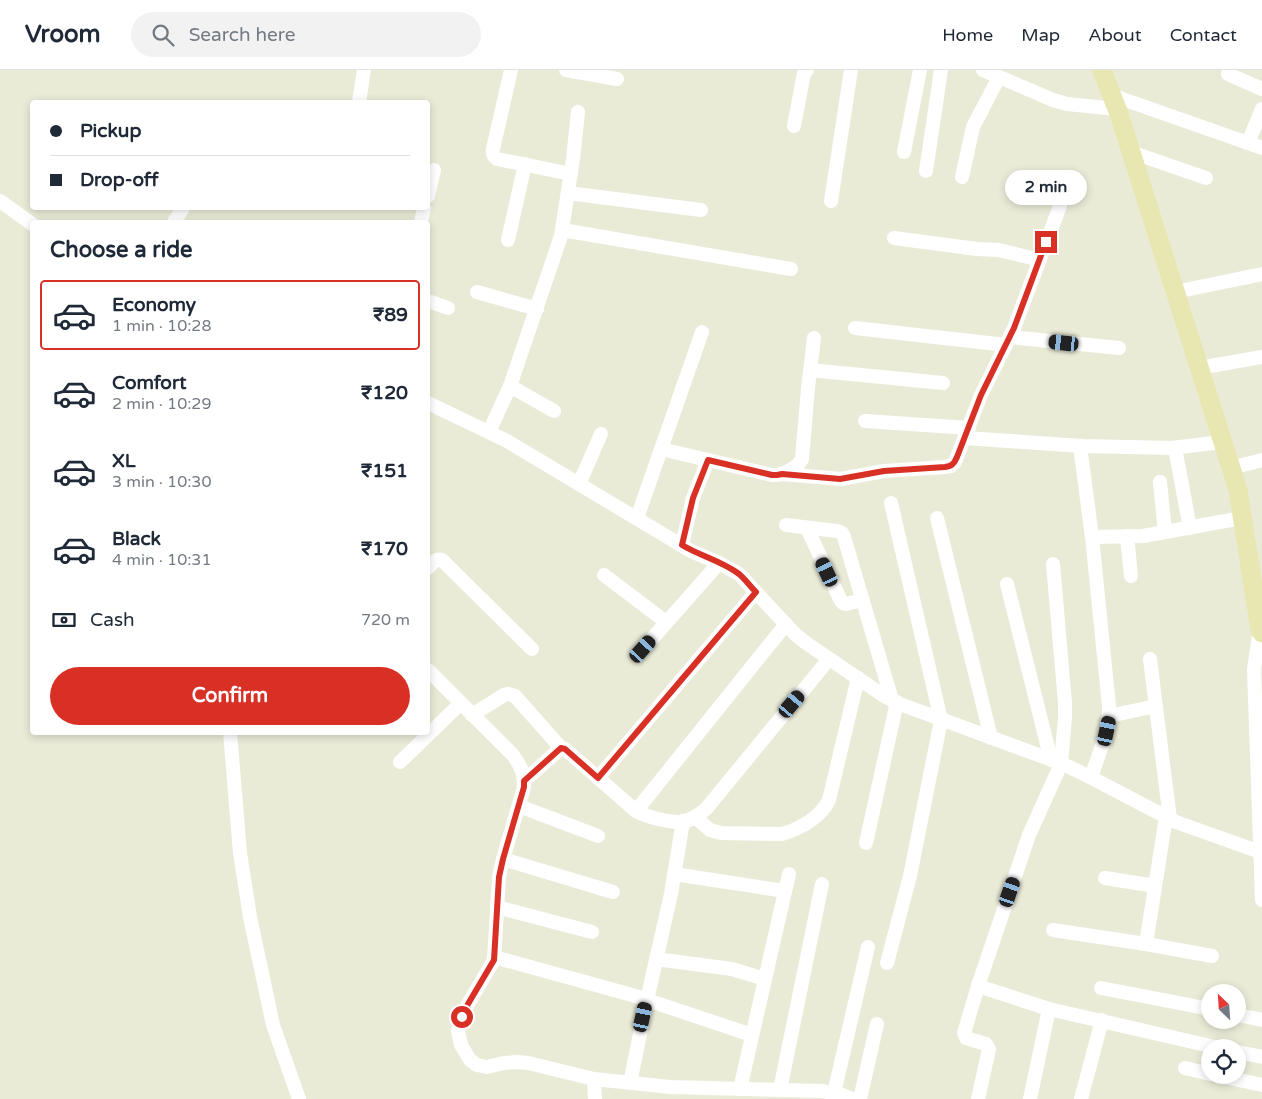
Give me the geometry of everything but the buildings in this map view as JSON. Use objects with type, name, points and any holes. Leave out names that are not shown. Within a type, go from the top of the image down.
[{"type":"street","points":[[359,100],[364,70]]},
{"type":"street","points":[[512,70],[492,153],[494,157],[571,174]]},
{"type":"street","points":[[566,70],[616,79]]},
{"type":"street","points":[[794,126],[804,73],[807,70]]},
{"type":"street","points":[[831,201],[851,70]]},
{"type":"street","points":[[904,152],[920,70]]},
{"type":"street","points":[[926,171],[941,70]]},
{"type":"street","points":[[983,70],[1053,100],[1067,104],[1114,102],[1262,148]]},
{"type":"street","points":[[1102,70],[1131,152],[1238,490],[1242,518],[1257,582],[1261,632],[1254,668],[1262,900]]},
{"type":"street","points":[[1228,74],[1262,89]]},
{"type":"street","points":[[962,176],[973,127],[999,77]]},
{"type":"street","points":[[1248,143],[1262,110]]},
{"type":"street","points":[[489,432],[510,386],[562,230],[578,112]]},
{"type":"street","points":[[1131,152],[1206,178]]},
{"type":"street","points":[[508,240],[525,164]]},
{"type":"street","points":[[430,187],[434,170]]},
{"type":"street","points":[[568,193],[701,210]]},
{"type":"street","points":[[0,201],[30,223]]},
{"type":"street","points":[[661,449],[772,475],[782,474],[840,479],[884,471],[951,466],[955,462],[981,395],[1008,341],[1060,206]]},
{"type":"street","points":[[562,230],[791,269]]},
{"type":"street","points":[[894,238],[976,250],[998,250],[1040,260]]},
{"type":"street","points":[[1175,292],[1262,274]]},
{"type":"street","points":[[478,292],[537,309]]},
{"type":"street","points":[[430,303],[448,308]]},
{"type":"street","points":[[855,328],[1119,348]]},
{"type":"street","points":[[637,518],[702,332]]},
{"type":"street","points":[[782,474],[800,463],[802,458],[814,338]]},
{"type":"street","points":[[1199,368],[1262,357]]},
{"type":"street","points":[[810,370],[943,383]]},
{"type":"street","points":[[510,386],[554,411]]},
{"type":"street","points":[[430,404],[517,446],[694,552],[739,574],[806,643],[884,696],[941,720],[1056,762],[1091,777],[1182,825],[1260,852]]},
{"type":"street","points":[[865,421],[1080,446],[1175,448],[1222,442]]},
{"type":"street","points":[[580,484],[601,434]]},
{"type":"street","points":[[1080,446],[1092,537],[1109,706],[1107,731],[1091,777]]},
{"type":"street","points":[[1175,448],[1190,528]]},
{"type":"street","points":[[682,545],[693,498],[708,460]]},
{"type":"street","points":[[1231,468],[1262,460]]},
{"type":"street","points":[[1160,482],[1165,532]]},
{"type":"street","points":[[887,963],[910,876],[941,720],[891,503]]},
{"type":"street","points":[[937,518],[991,738]]},
{"type":"street","points":[[1092,537],[1143,536],[1242,518]]},
{"type":"street","points":[[786,525],[842,533],[895,701],[866,843]]},
{"type":"street","points":[[807,528],[841,601],[846,604],[863,600]]},
{"type":"street","points":[[1127,536],[1130,576]]},
{"type":"street","points":[[430,566],[435,561],[442,560],[532,649]]},
{"type":"street","points":[[643,649],[719,563]]},
{"type":"street","points":[[978,1099],[989,1049],[986,1044],[966,1038],[964,1033],[1029,835],[1056,762],[1065,717],[1054,564]]},
{"type":"street","points":[[604,575],[666,622]]},
{"type":"street","points":[[1007,584],[1056,762]]},
{"type":"street","points":[[598,778],[756,592]]},
{"type":"street","points":[[636,811],[786,624]]},
{"type":"street","points":[[472,715],[504,695],[515,696],[561,748],[565,749],[636,811],[676,822],[689,819],[706,809],[829,659]]},
{"type":"street","points":[[1146,944],[1168,818],[1150,659]]},
{"type":"street","points":[[430,672],[512,755],[521,767],[524,777],[524,787],[499,877],[494,960],[468,1004],[458,1031],[461,1046],[470,1060],[477,1065],[487,1067],[504,1063],[528,1063],[594,1079],[630,1083],[670,1087],[821,1091],[840,1094],[852,1099]]},
{"type":"street","points":[[689,819],[710,830],[721,833],[782,834],[792,831],[820,814],[829,800],[858,678]]},
{"type":"street","points":[[430,732],[460,703]]},
{"type":"street","points":[[1109,716],[1156,706]]},
{"type":"street","points":[[230,735],[240,854],[250,917],[273,1026],[299,1099]]},
{"type":"street","points":[[400,762],[427,735]]},
{"type":"street","points":[[524,781],[561,748]]},
{"type":"street","points":[[518,806],[598,836]]},
{"type":"street","points":[[630,1083],[674,874],[689,819]]},
{"type":"street","points":[[503,859],[613,892]]},
{"type":"street","points":[[674,874],[785,891]]},
{"type":"street","points":[[740,1089],[789,874]]},
{"type":"street","points":[[1105,878],[1155,886]]},
{"type":"street","points":[[780,1090],[822,884]]},
{"type":"street","points":[[498,907],[592,932]]},
{"type":"street","points":[[1053,930],[1212,956]]},
{"type":"street","points":[[834,1093],[868,946]]},
{"type":"street","points":[[494,957],[647,1000],[752,1035]]},
{"type":"street","points":[[656,959],[732,969],[765,979]]},
{"type":"street","points":[[978,986],[1049,1009],[1201,1043]]},
{"type":"street","points":[[1101,988],[1201,1007]]},
{"type":"street","points":[[1030,1099],[1049,1009]]},
{"type":"street","points":[[1246,1017],[1262,1020]]},
{"type":"street","points":[[1081,1099],[1102,1020]]},
{"type":"street","points":[[860,1099],[877,1024]]},
{"type":"street","points":[[1246,1054],[1262,1057]]},
{"type":"street","points":[[1185,1068],[1201,1072]]},
{"type":"street","points":[[594,1079],[595,1099]]},
{"type":"street","points":[[1246,1082],[1262,1085]]},
{"type":"route","points":[[462,1017],[494,960],[499,877],[524,787],[524,781],[561,748],[565,749],[598,778],[756,592],[739,574],[682,545],[693,498],[708,460],[772,475],[782,474],[829,479],[840,479],[884,471],[951,466],[955,462],[981,395],[1014,328],[1046,242]]}]
